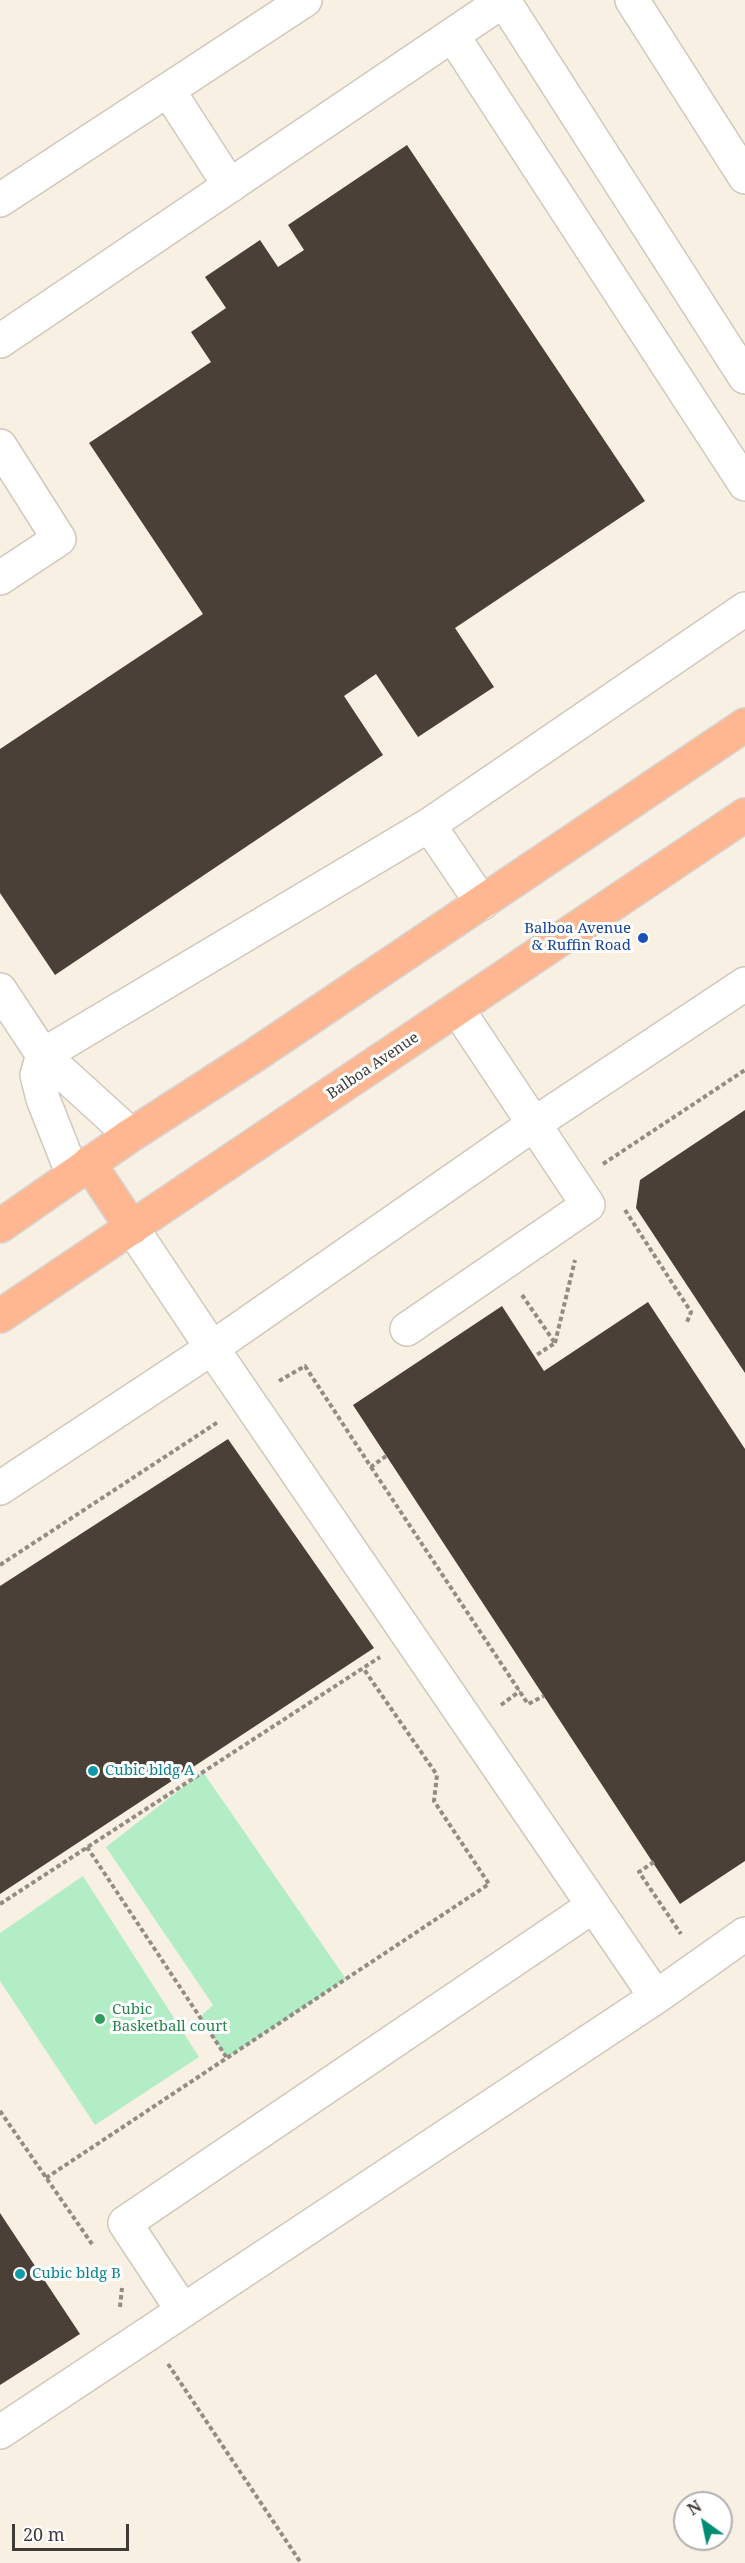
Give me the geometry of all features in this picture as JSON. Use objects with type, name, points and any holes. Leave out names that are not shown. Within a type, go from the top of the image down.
[{"type":"main road","points":[[0,1226],[130,1135],[482,903],[745,725]]},
{"type":"main road","name":"Balboa Avenue","points":[[0,1316],[745,815]]},
{"type":"main road","points":[[81,1169],[132,1228]]},
{"type":"lane","points":[[0,200],[305,0]]},
{"type":"lane","points":[[0,341],[504,0],[745,377]]},
{"type":"lane","points":[[632,0],[745,177]]},
{"type":"lane","points":[[453,36],[733,439],[745,484]]},
{"type":"lane","points":[[168,90],[230,186]]},
{"type":"lane","points":[[0,578],[58,539],[1,450]]},
{"type":"lane","points":[[81,1169],[43,1099],[37,1074],[43,1055],[429,825],[745,609]]},
{"type":"lane","points":[[429,825],[482,903]]},
{"type":"lane","points":[[0,1488],[212,1348],[534,1124],[745,984]]},
{"type":"lane","points":[[0,990],[43,1055],[130,1135]]},
{"type":"lane","points":[[407,1329],[588,1205],[458,1010]]},
{"type":"lane","points":[[132,1228],[656,1997]]},
{"type":"lane","points":[[183,2311],[125,2223],[593,1905]]},
{"type":"lane","points":[[0,2432],[656,1997],[745,1934]]},
{"type":"path","points":[[597,1168],[745,1070]]},
{"type":"path","points":[[619,1201],[691,1312],[687,1322]]},
{"type":"path","points":[[616,1215],[625,1209]]},
{"type":"path","points":[[535,1356],[555,1343],[576,1257]]},
{"type":"path","points":[[518,1290],[555,1343]]},
{"type":"path","points":[[279,1382],[305,1366],[528,1704],[544,1696]]},
{"type":"path","points":[[0,1565],[226,1416]]},
{"type":"path","points":[[371,1467],[386,1456]]},
{"type":"path","points":[[0,1904],[385,1654]]},
{"type":"path","points":[[46,2178],[489,1884],[434,1801],[437,1774],[363,1668]]},
{"type":"path","points":[[492,1712],[520,1691]]},
{"type":"path","points":[[87,1847],[227,2058]]},
{"type":"path","points":[[654,1862],[639,1872],[701,1965]]},
{"type":"path","points":[[0,2111],[96,2251]]},
{"type":"path","points":[[115,2278],[122,2287],[119,2311]]},
{"type":"path","points":[[162,2355],[301,2563]]},
{"type":"green space","points":[[203,1772],[346,1979],[227,2058],[200,2017],[213,2005],[106,1847]]},
{"type":"green space","name":"Cubic Basketball court","points":[[83,1876],[199,2057],[95,2125],[0,1981],[0,1933]]},
{"type":"building","points":[[407,145],[645,501],[455,628],[494,687],[418,737],[376,674],[344,696],[383,755],[55,975],[0,893],[0,749],[203,614],[89,443],[211,362],[191,332],[226,308],[205,277],[260,240],[278,267],[304,250],[288,225]]},
{"type":"building","points":[[745,1110],[745,1373],[636,1208],[640,1180]]},
{"type":"building","points":[[648,1302],[745,1449],[745,1861],[680,1904],[353,1405],[502,1306],[544,1371]]},
{"type":"building","name":"Cubic bldg A","points":[[228,1439],[374,1648],[0,1894],[0,1586]]},
{"type":"building","name":"Cubic bldg B","points":[[0,2213],[80,2334],[0,2385]]},
{"type":"place","name":"Balboa Avenue & Ruffin Road","points":[[643,938]]},
{"type":"place","name":"Cubic bldg A","points":[[93,1771]]},
{"type":"place","name":"Cubic Basketball court","points":[[100,2019]]},
{"type":"place","name":"Cubic bldg B","points":[[20,2274]]}]
